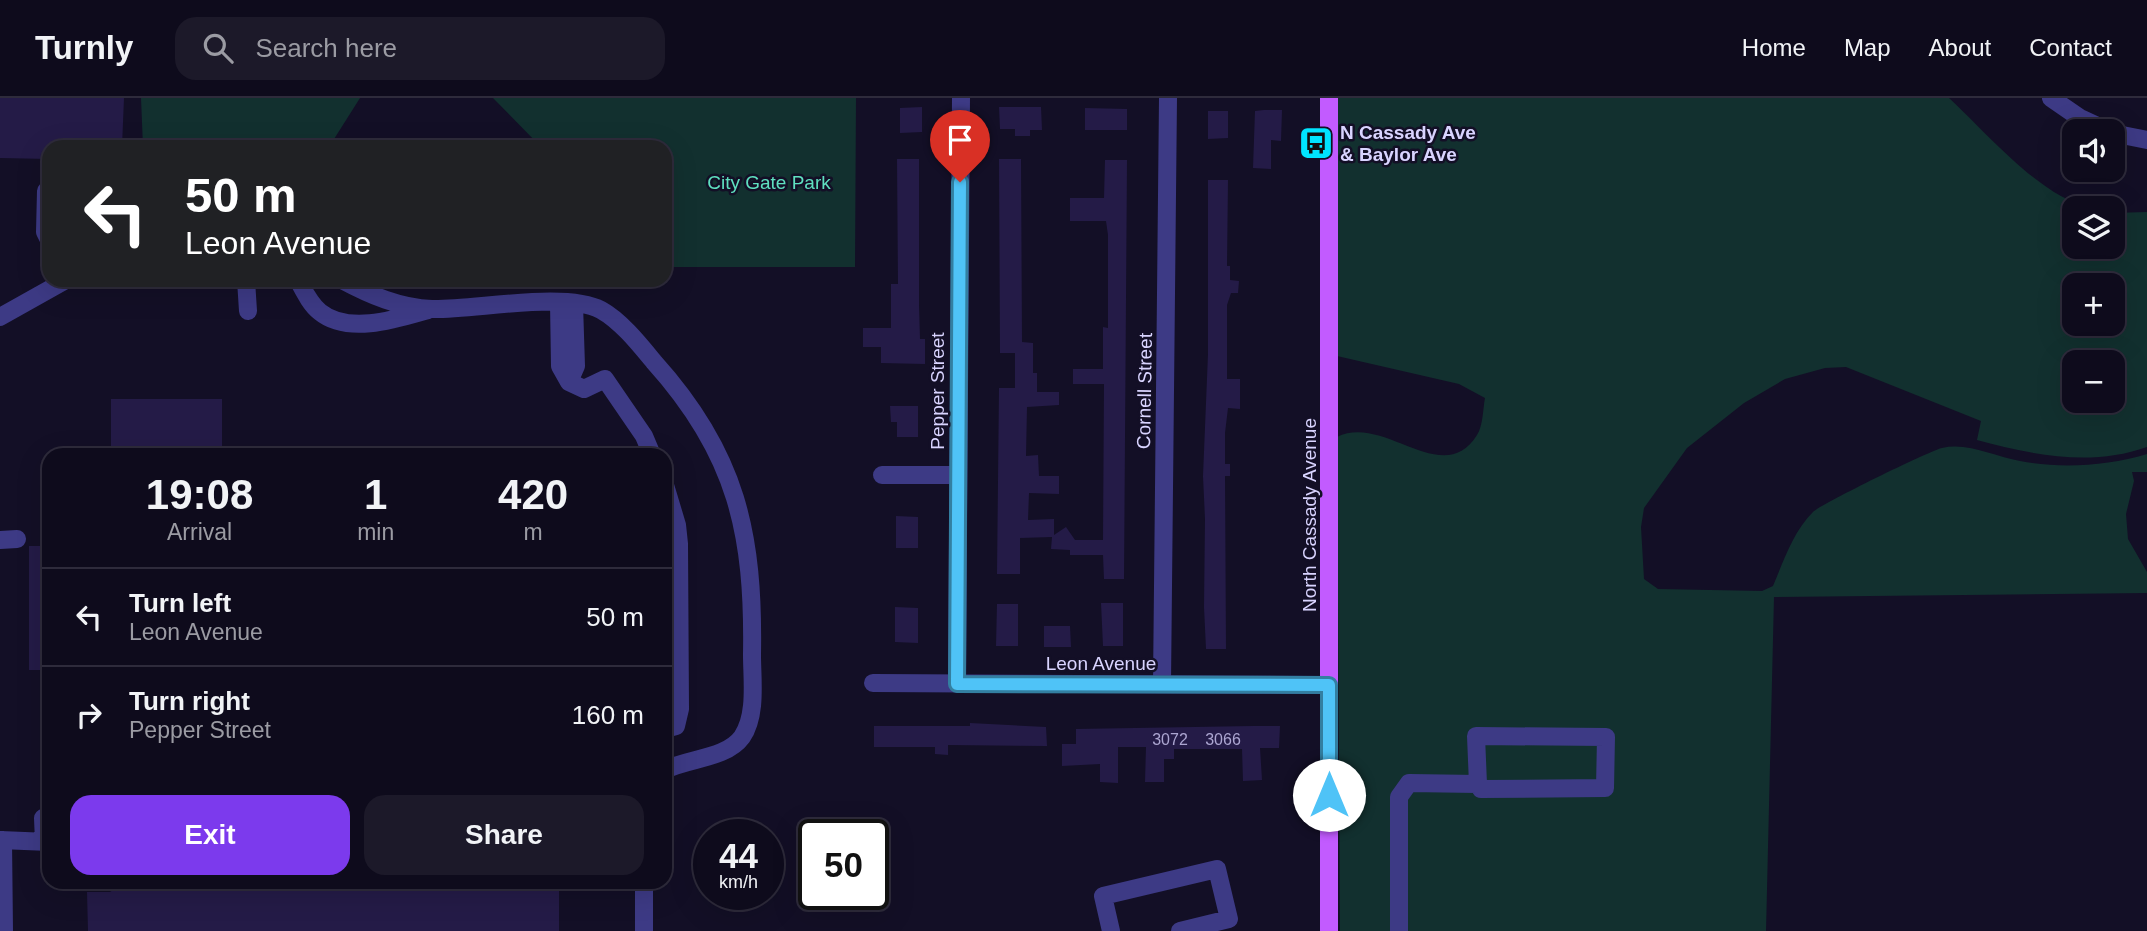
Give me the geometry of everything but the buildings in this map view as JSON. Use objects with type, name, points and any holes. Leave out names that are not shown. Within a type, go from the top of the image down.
[{"type":"main road","name":"North Cassady Avenue","points":[[1329,98],[1329,931]]},
{"type":"street","name":"Pepper Street","points":[[957,684],[961,98]]},
{"type":"street","name":"Cornell Street","points":[[1162,684],[1168,98]]},
{"type":"street","points":[[2051,98],[2082,119]]},
{"type":"street","points":[[2125,135],[2147,140]]},
{"type":"street","points":[[0,317],[54,287]]},
{"type":"street","points":[[246,287],[248,311]]},
{"type":"street","points":[[303,287],[321,313],[345,323],[401,318],[431,309]]},
{"type":"street","points":[[357,287],[390,302],[431,309],[566,304],[601,310],[639,344],[684,395],[727,469],[744,524],[753,592],[752,705],[748,727],[740,740],[726,751],[672,769]]},
{"type":"street","points":[[566,304],[576,366],[569,382],[584,389],[605,379],[649,448]]},
{"type":"street","points":[[882,475],[958,475]]},
{"type":"street","points":[[672,508],[679,544],[680,709],[676,726],[672,727]]},
{"type":"street","name":"Leon Avenue","points":[[873,683],[1329,685]]},
{"type":"street","points":[[1476,736],[1606,737],[1605,788],[1481,789],[1478,783],[1476,736]]},
{"type":"street","points":[[1399,931],[1399,797],[1409,783],[1478,783]]},
{"type":"street","points":[[4,931],[2,840],[42,842]]},
{"type":"street","points":[[1111,931],[1103,896],[1217,869],[1229,919],[1180,931]]},
{"type":"street","points":[[644,889],[644,931]]},
{"type":"green space","points":[[141,98],[360,98],[333,140],[143,140]]},
{"type":"green space","name":"City Gate Park","points":[[493,98],[856,98],[855,267],[672,267],[672,140],[534,140]]},
{"type":"green space","points":[[1335,98],[1949,98],[2015,162],[2062,196],[2062,259],[2125,259],[2125,213],[2147,212],[2147,447],[2126,453],[2083,458],[2041,454],[1977,440],[1981,421],[1846,367],[1825,368],[1785,379],[1744,403],[1687,448],[1644,508],[1641,527],[1644,579],[1658,589],[1762,591],[1773,586],[1794,537],[1813,512],[1934,451],[1962,447],[2020,461],[2052,465],[2100,464],[2147,454],[2147,472],[2132,472],[2134,481],[2126,514],[2128,539],[2147,572],[2147,593],[1774,597],[1766,931],[1340,931],[1337,437],[1355,432],[1374,434],[1430,453],[1447,455],[1463,450],[1479,431],[1485,398],[1459,384],[1337,356]]},
{"type":"place","name":"N Cassady Ave & Baylor Ave","points":[[1316,143]]},
{"type":"route","points":[[960,182],[957,684],[1329,685],[1329,795]]}]
